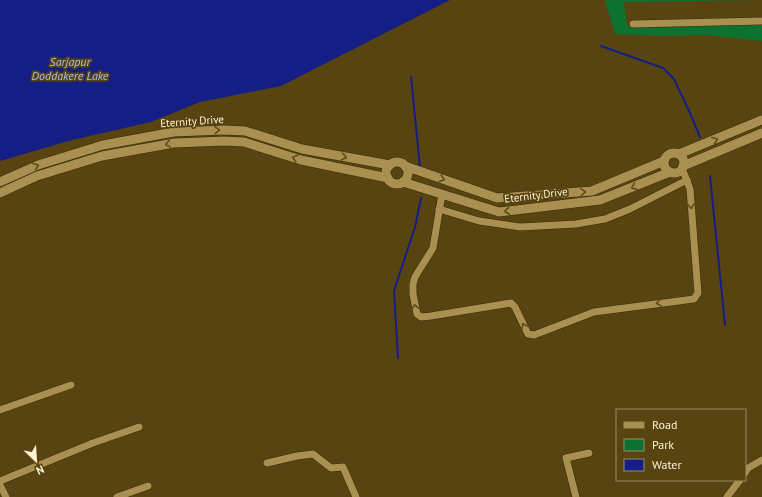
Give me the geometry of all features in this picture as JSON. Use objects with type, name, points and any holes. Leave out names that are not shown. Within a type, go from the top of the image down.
[{"type":"street","points":[[633,24],[762,21]]},
{"type":"street","name":"Eternity Drive","points":[[0,182],[38,165],[103,145],[174,132],[224,130],[244,131],[302,148],[390,165],[399,162],[405,166],[497,198],[592,192],[664,161],[670,153],[679,154],[762,120]]},
{"type":"street","name":"Eternity Drive","points":[[0,193],[37,176],[102,156],[174,143],[224,141],[244,142],[301,160],[388,178],[396,184],[403,182],[499,212],[600,200],[670,172],[676,172],[682,167],[762,133]]},
{"type":"street","points":[[442,194],[433,248],[413,284],[413,294],[417,314],[421,316],[431,316],[511,303],[515,307],[528,334],[534,334],[594,312],[694,299],[698,293],[690,189],[682,167],[683,159],[679,154]]},
{"type":"street","points":[[664,161],[665,167],[670,172]]},
{"type":"street","points":[[388,178],[387,172],[390,165]]},
{"type":"street","points":[[403,182],[408,172],[405,166]]},
{"type":"street","points":[[439,209],[479,221],[520,227],[576,224],[605,219],[630,209],[687,180]]},
{"type":"street","points":[[530,208],[531,196]]},
{"type":"street","points":[[0,410],[71,385]]},
{"type":"street","points":[[0,481],[139,427]]},
{"type":"street","points":[[576,497],[566,458],[589,453]]},
{"type":"street","points":[[267,463],[312,454],[331,468],[344,467],[356,497]]},
{"type":"street","points":[[746,471],[748,468],[762,460]]},
{"type":"street","points":[[727,497],[739,481]]},
{"type":"street","points":[[0,485],[6,497]]},
{"type":"street","points":[[117,497],[148,486]]},
{"type":"green space","points":[[605,0],[761,0],[624,2],[627,26],[762,24],[762,41],[707,35],[663,36],[615,34]]},
{"type":"water","name":"Sarjapur Doddakere Lake","points":[[0,0],[450,0],[281,86],[200,102],[151,122],[72,140],[0,161]]},
{"type":"waterway","points":[[601,46],[663,68],[674,79],[700,137]]},
{"type":"waterway","points":[[411,77],[420,167]]},
{"type":"waterway","points":[[710,176],[725,325]]},
{"type":"waterway","points":[[398,358],[394,291],[415,227],[421,198]]}]
